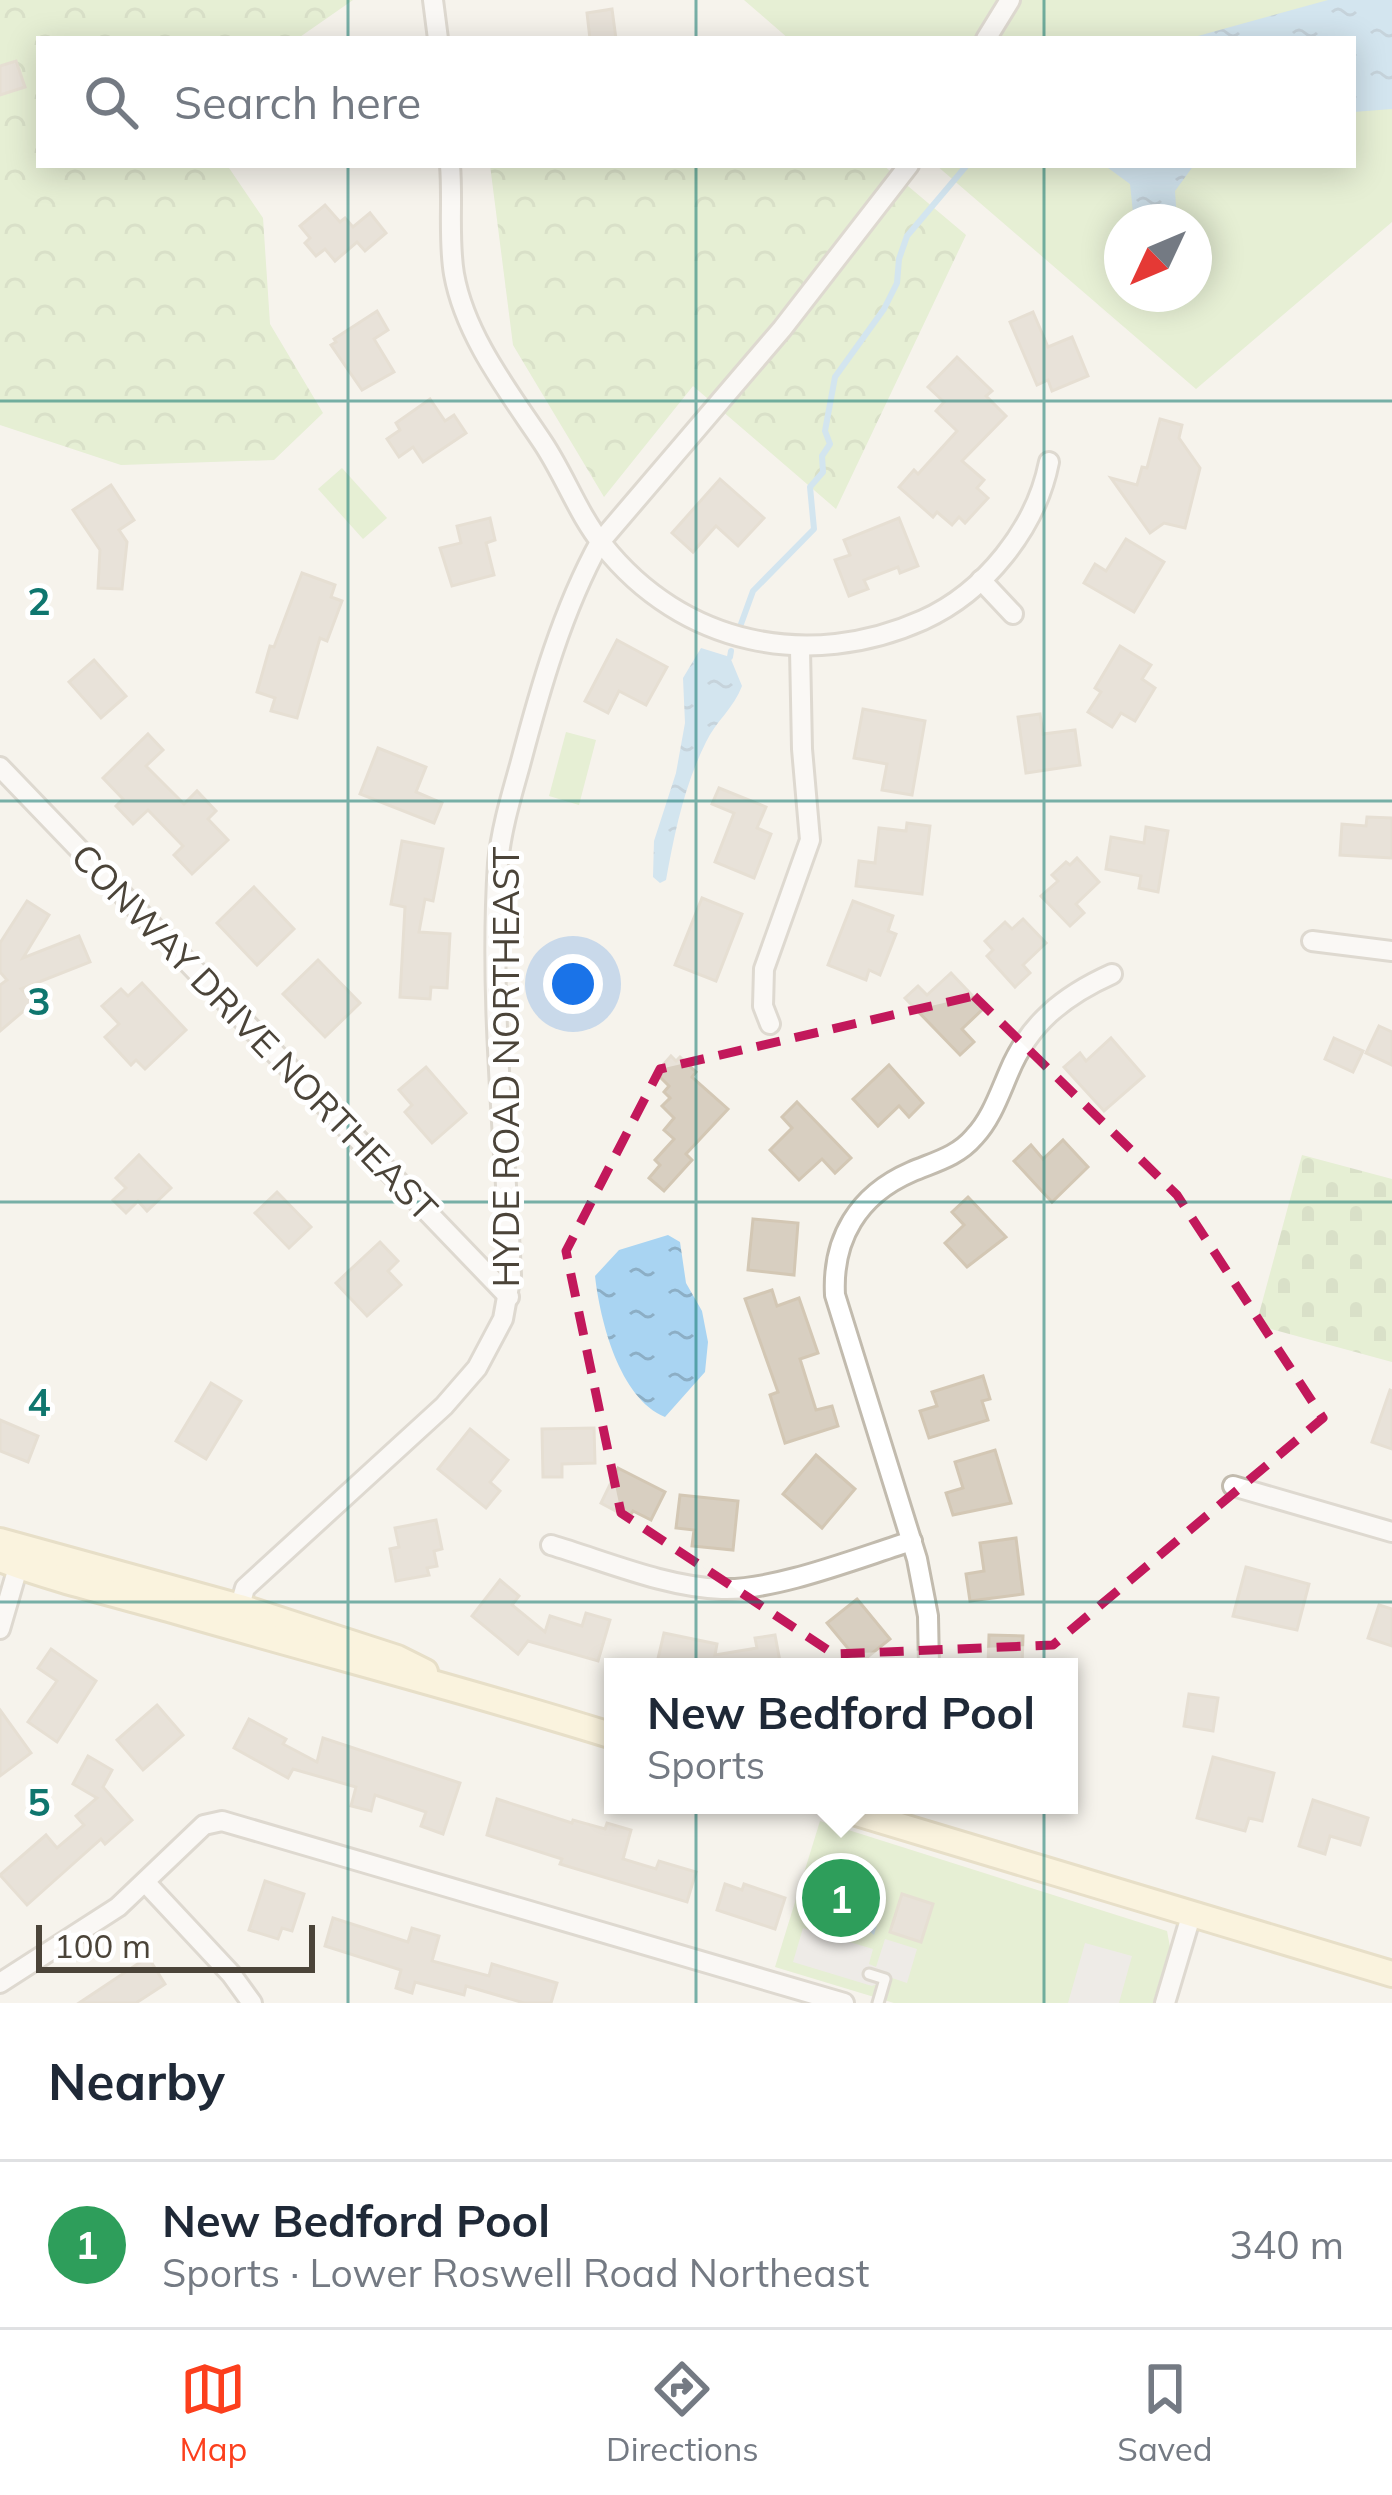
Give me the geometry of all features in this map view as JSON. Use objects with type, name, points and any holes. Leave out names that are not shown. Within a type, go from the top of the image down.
[{"type":"street","points":[[433,0],[438,36]]},
{"type":"street","points":[[988,36],[1010,0]]},
{"type":"street","points":[[450,168],[454,275],[494,368],[600,542],[688,616],[733,635],[800,649],[861,642],[897,632],[956,602],[981,580],[1030,517],[1049,461]]},
{"type":"street","name":"HYDE ROAD NORTHEAST","points":[[237,1618],[245,1588],[444,1406],[477,1368],[494,1341],[509,1297],[496,951],[499,861],[508,809],[554,648],[584,571],[600,542],[782,329],[907,168]]},
{"type":"street","points":[[981,580],[1013,614]]},
{"type":"street","points":[[770,1024],[763,1006],[764,969],[809,841],[800,649]]},
{"type":"street","name":"CONWAY DRIVE NORTHEAST","points":[[0,767],[509,1297]]},
{"type":"street","points":[[1312,940],[1392,951]]},
{"type":"street","points":[[929,1658],[928,1616],[912,1541],[835,1295],[835,1260],[855,1214],[880,1190],[945,1160],[972,1140],[1036,1024],[1085,986],[1112,974]]},
{"type":"street","points":[[1233,1486],[1392,1532]]},
{"type":"street","points":[[551,1545],[686,1584],[735,1589],[912,1541]]},
{"type":"street","points":[[0,1629],[10,1553],[397,1658],[448,1684],[604,1733]]},
{"type":"street","points":[[894,1815],[1191,1916],[1392,1974]]},
{"type":"street","points":[[0,1983],[88,1930],[205,1826],[222,1821],[844,2003]]},
{"type":"street","points":[[145,1882],[252,2003]]},
{"type":"street","points":[[1165,2003],[1191,1916]]},
{"type":"lane","points":[[869,1974],[885,1979],[878,2003]]},
{"type":"highlighted area","points":[[974,996],[1177,1195],[1323,1418],[1053,1645],[834,1654],[621,1513],[566,1251],[660,1069]]},
{"type":"green space","points":[[0,0],[353,0],[301,36],[36,36],[36,168],[229,168],[263,218],[270,324],[323,413],[274,460],[121,465],[0,425]]},
{"type":"green space","points":[[744,0],[1392,0],[1392,222],[1196,389],[1107,312],[1212,312],[1212,204],[1104,204],[1104,310],[939,168],[1356,168],[1356,36],[786,36]]},
{"type":"green space","points":[[490,168],[887,168],[966,235],[836,509],[693,386],[604,497],[513,345]]},
{"type":"green space","points":[[342,468],[387,518],[363,539],[318,489]]},
{"type":"green space","points":[[566,732],[596,740],[579,805],[549,796]]},
{"type":"green space","points":[[1302,1155],[1392,1179],[1392,1362],[1256,1325]]},
{"type":"green space","points":[[820,1821],[1167,1931],[1170,1947],[1153,2003],[894,2003],[775,1967]]},
{"type":"shaded area","points":[[803,1928],[873,1949],[869,1964],[876,1967],[885,1939],[917,1949],[907,1983],[892,1978],[872,1986],[793,1962]]},
{"type":"shaded area","points":[[1085,1943],[1132,1956],[1119,2003],[1068,2003]]},
{"type":"water","points":[[1328,0],[1392,0],[1392,109],[1356,112],[1356,36],[1198,36]]},
{"type":"water","points":[[1108,168],[1192,168],[1175,191],[1176,204],[1132,204],[1130,184]]},
{"type":"water","points":[[701,648],[730,657],[742,686],[698,759],[681,809],[666,880],[660,883],[653,877],[654,841],[676,773],[685,723],[683,678]]},
{"type":"water","points":[[668,1235],[680,1242],[686,1283],[702,1311],[708,1342],[705,1372],[665,1417],[635,1393],[624,1376],[607,1335],[595,1276],[619,1250]]},
{"type":"water","points":[[826,1863],[844,1868],[845,1892],[885,1899],[874,1935],[811,1912]]},
{"type":"building","points":[[612,9],[616,36],[590,36],[587,13]]},
{"type":"building","points":[[16,61],[25,87],[0,95],[0,66]]},
{"type":"building","points":[[325,205],[340,222],[345,218],[353,227],[370,213],[386,233],[365,251],[357,242],[335,261],[325,249],[316,256],[300,226]]},
{"type":"building","points":[[377,311],[388,330],[374,339],[394,372],[362,390],[331,345]]},
{"type":"building","points":[[1033,312],[1048,347],[1072,337],[1088,376],[1052,391],[1048,380],[1037,385],[1010,322]]},
{"type":"building","points":[[957,357],[992,391],[986,396],[1006,416],[962,461],[984,480],[977,488],[988,498],[965,523],[959,517],[952,525],[937,512],[933,517],[899,487],[914,470],[918,474],[957,431],[936,411],[944,402],[928,387]]},
{"type":"building","points":[[430,399],[445,421],[454,415],[466,433],[423,462],[413,447],[399,457],[387,439],[400,430],[396,423]]},
{"type":"building","points":[[1160,419],[1182,425],[1179,438],[1200,468],[1185,528],[1164,523],[1150,533],[1111,478],[1137,485],[1142,467],[1147,468]]},
{"type":"building","points":[[720,479],[764,518],[738,546],[716,526],[693,552],[672,533]]},
{"type":"building","points":[[111,485],[134,520],[119,530],[127,542],[122,589],[98,588],[100,550],[73,510]]},
{"type":"building","points":[[490,518],[495,540],[486,543],[494,575],[452,586],[440,548],[461,543],[457,526]]},
{"type":"building","points":[[899,518],[918,566],[900,573],[898,567],[864,580],[868,589],[849,596],[835,560],[850,555],[844,540]]},
{"type":"building","points":[[1126,539],[1164,562],[1134,612],[1084,583],[1095,564],[1106,571]]},
{"type":"building","points":[[302,573],[335,585],[331,597],[342,601],[327,641],[320,638],[297,718],[271,711],[275,698],[257,692],[270,646],[274,647]]},
{"type":"building","points":[[617,640],[667,667],[646,705],[619,691],[608,713],[585,701]]},
{"type":"building","points":[[1120,646],[1151,665],[1142,679],[1155,688],[1135,721],[1121,713],[1112,727],[1088,712],[1101,692],[1095,688]]},
{"type":"building","points":[[94,660],[126,696],[101,718],[69,682]]},
{"type":"building","points":[[863,709],[925,721],[912,795],[882,790],[887,764],[854,758]]},
{"type":"building","points":[[1040,714],[1043,734],[1075,730],[1080,765],[1026,773],[1018,717]]},
{"type":"building","points":[[148,734],[163,750],[146,766],[184,804],[197,791],[216,811],[208,819],[228,840],[192,874],[174,855],[183,846],[148,810],[133,824],[116,806],[123,799],[103,778]]},
{"type":"building","points":[[378,748],[426,767],[416,792],[442,803],[434,823],[360,794]]},
{"type":"building","points":[[719,788],[766,807],[757,828],[771,834],[754,878],[715,862],[734,813],[712,804]]},
{"type":"building","points":[[1367,817],[1392,818],[1392,858],[1340,855],[1342,824],[1366,826]]},
{"type":"building","points":[[907,823],[930,826],[922,894],[856,886],[859,861],[875,863],[879,828],[906,831]]},
{"type":"building","points":[[1146,827],[1168,831],[1158,892],[1139,888],[1141,876],[1106,869],[1111,837],[1144,843]]},
{"type":"building","points":[[402,841],[443,849],[433,901],[425,899],[419,932],[450,934],[447,988],[431,987],[430,999],[400,997],[405,907],[391,904]]},
{"type":"building","points":[[1077,858],[1099,882],[1076,904],[1084,913],[1070,926],[1041,896],[1058,881],[1052,875]]},
{"type":"building","points":[[254,887],[294,929],[257,965],[217,923]]},
{"type":"building","points":[[702,898],[742,914],[716,981],[675,965]]},
{"type":"building","points":[[27,901],[49,915],[23,958],[79,936],[90,962],[21,989],[33,1003],[0,1031],[0,985],[7,980],[0,972],[0,943]]},
{"type":"building","points":[[853,901],[893,916],[888,931],[896,934],[880,975],[869,970],[866,980],[828,965]]},
{"type":"building","points":[[1023,919],[1046,943],[1023,965],[1030,973],[1015,987],[987,956],[993,950],[985,941],[1005,922],[1012,929]]},
{"type":"building","points":[[318,960],[360,1003],[325,1037],[283,994]]},
{"type":"building","points":[[951,973],[984,1008],[962,1029],[974,1042],[960,1055],[905,998],[918,986],[927,995]]},
{"type":"building","points":[[142,983],[186,1030],[145,1069],[136,1060],[131,1065],[105,1037],[119,1024],[102,1006],[121,989],[128,996]]},
{"type":"building","points":[[1379,1026],[1392,1032],[1392,1065],[1366,1053]]},
{"type":"building","points":[[1111,1038],[1144,1076],[1104,1111],[1064,1067],[1080,1053],[1086,1061]]},
{"type":"building","points":[[1334,1038],[1363,1051],[1353,1072],[1325,1059]]},
{"type":"building","points":[[671,1056],[676,1061],[680,1057],[696,1072],[692,1077],[728,1109],[686,1154],[692,1160],[664,1191],[649,1178],[660,1165],[655,1160],[674,1139],[664,1130],[674,1118],[662,1106],[670,1098],[664,1092],[669,1086],[656,1073]]},
{"type":"building","points":[[889,1065],[923,1103],[909,1117],[899,1106],[878,1126],[853,1099]]},
{"type":"building","points":[[426,1067],[466,1113],[432,1143],[405,1112],[412,1105],[399,1090]]},
{"type":"building","points":[[797,1102],[851,1158],[835,1173],[822,1159],[799,1180],[770,1150],[792,1128],[782,1117]]},
{"type":"building","points":[[1063,1140],[1088,1167],[1052,1202],[1014,1161],[1031,1145],[1043,1159]]},
{"type":"building","points":[[139,1155],[171,1188],[147,1211],[138,1201],[126,1213],[113,1200],[126,1188],[116,1178]]},
{"type":"building","points":[[277,1192],[311,1227],[289,1248],[255,1213]]},
{"type":"building","points":[[968,1197],[1006,1237],[967,1267],[945,1243],[964,1225],[952,1212]]},
{"type":"building","points":[[753,1219],[798,1223],[794,1275],[748,1270]]},
{"type":"building","points":[[380,1242],[398,1261],[388,1271],[401,1285],[367,1316],[336,1283]]},
{"type":"building","points":[[772,1290],[777,1306],[799,1298],[818,1353],[800,1359],[816,1410],[832,1406],[838,1426],[785,1443],[770,1395],[778,1392],[745,1299]]},
{"type":"building","points":[[983,1376],[990,1399],[982,1401],[988,1420],[929,1438],[920,1411],[937,1406],[932,1392]]},
{"type":"building","points":[[211,1383],[241,1401],[206,1459],[176,1441]]},
{"type":"building","points":[[1392,1391],[1392,1449],[1372,1442]]},
{"type":"building","points":[[0,1420],[38,1436],[28,1462],[0,1451]]},
{"type":"building","points":[[594,1428],[595,1463],[562,1464],[562,1477],[543,1477],[542,1429]]},
{"type":"building","points":[[470,1429],[508,1460],[490,1482],[500,1491],[486,1508],[438,1469]]},
{"type":"building","points":[[995,1450],[1011,1503],[953,1515],[946,1493],[963,1488],[955,1462]]},
{"type":"building","points":[[816,1455],[855,1489],[822,1528],[783,1494]]},
{"type":"building","points":[[618,1468],[665,1492],[651,1520],[633,1511],[629,1518],[601,1503]]},
{"type":"building","points":[[680,1495],[738,1501],[733,1550],[692,1546],[694,1530],[676,1528]]},
{"type":"building","points":[[436,1520],[442,1549],[434,1551],[437,1566],[427,1568],[429,1575],[396,1581],[390,1549],[399,1547],[395,1528]]},
{"type":"building","points":[[1016,1538],[1023,1594],[970,1601],[966,1574],[984,1571],[980,1543]]},
{"type":"building","points":[[1246,1567],[1309,1584],[1297,1630],[1233,1616]]},
{"type":"building","points":[[500,1580],[519,1596],[512,1605],[545,1632],[550,1616],[582,1626],[586,1613],[610,1620],[598,1661],[528,1641],[518,1654],[472,1616]]},
{"type":"building","points":[[857,1599],[890,1639],[866,1658],[856,1658],[827,1623]]},
{"type":"building","points":[[1379,1605],[1392,1609],[1392,1646],[1368,1638]]},
{"type":"building","points":[[664,1633],[717,1644],[715,1655],[757,1648],[755,1638],[775,1635],[779,1658],[658,1658]]},
{"type":"building","points":[[989,1635],[1023,1636],[1022,1658],[988,1658]]},
{"type":"building","points":[[51,1649],[96,1681],[57,1742],[28,1722],[57,1681],[38,1668]]},
{"type":"building","points":[[1189,1694],[1218,1698],[1213,1731],[1184,1726]]},
{"type":"building","points":[[157,1705],[183,1735],[143,1770],[117,1740]]},
{"type":"building","points":[[0,1710],[31,1753],[0,1776]]},
{"type":"building","points":[[249,1719],[317,1762],[323,1738],[460,1783],[443,1834],[421,1826],[426,1812],[375,1795],[371,1811],[351,1806],[356,1787],[293,1769],[288,1778],[234,1748]]},
{"type":"building","points":[[88,1756],[112,1770],[103,1787],[132,1820],[105,1844],[101,1839],[27,1905],[0,1875],[46,1835],[57,1848],[84,1825],[76,1816],[97,1798],[73,1784]]},
{"type":"building","points":[[1213,1757],[1274,1773],[1262,1821],[1249,1818],[1245,1831],[1197,1818]]},
{"type":"building","points":[[497,1799],[572,1823],[605,1829],[607,1823],[631,1830],[623,1859],[656,1869],[659,1861],[696,1872],[687,1902],[560,1864],[562,1859],[487,1835]]},
{"type":"building","points":[[1313,1800],[1368,1818],[1360,1845],[1330,1836],[1325,1854],[1299,1846]]},
{"type":"building","points":[[265,1881],[304,1894],[292,1931],[282,1928],[278,1939],[249,1930]]},
{"type":"building","points":[[725,1884],[742,1890],[744,1884],[785,1898],[775,1929],[717,1910]]},
{"type":"building","points":[[902,1894],[933,1904],[921,1942],[890,1932]]},
{"type":"building","points":[[333,1918],[408,1942],[412,1928],[439,1936],[432,1961],[489,1976],[492,1964],[557,1983],[551,2003],[524,2003],[466,1986],[464,1995],[415,1982],[412,1993],[396,1988],[401,1970],[325,1946]]},
{"type":"building","points":[[148,1957],[165,1984],[136,2003],[79,2003]]},
{"type":"waterway","points":[[741,624],[753,591],[814,529],[810,487],[823,472],[822,456],[830,444],[825,431],[835,377],[884,309],[897,283],[907,236],[964,168]]},
{"type":"waterway","points":[[730,657],[731,651]]},
{"type":"place","name":"New Bedford Pool","points":[[841,1898]]}]
